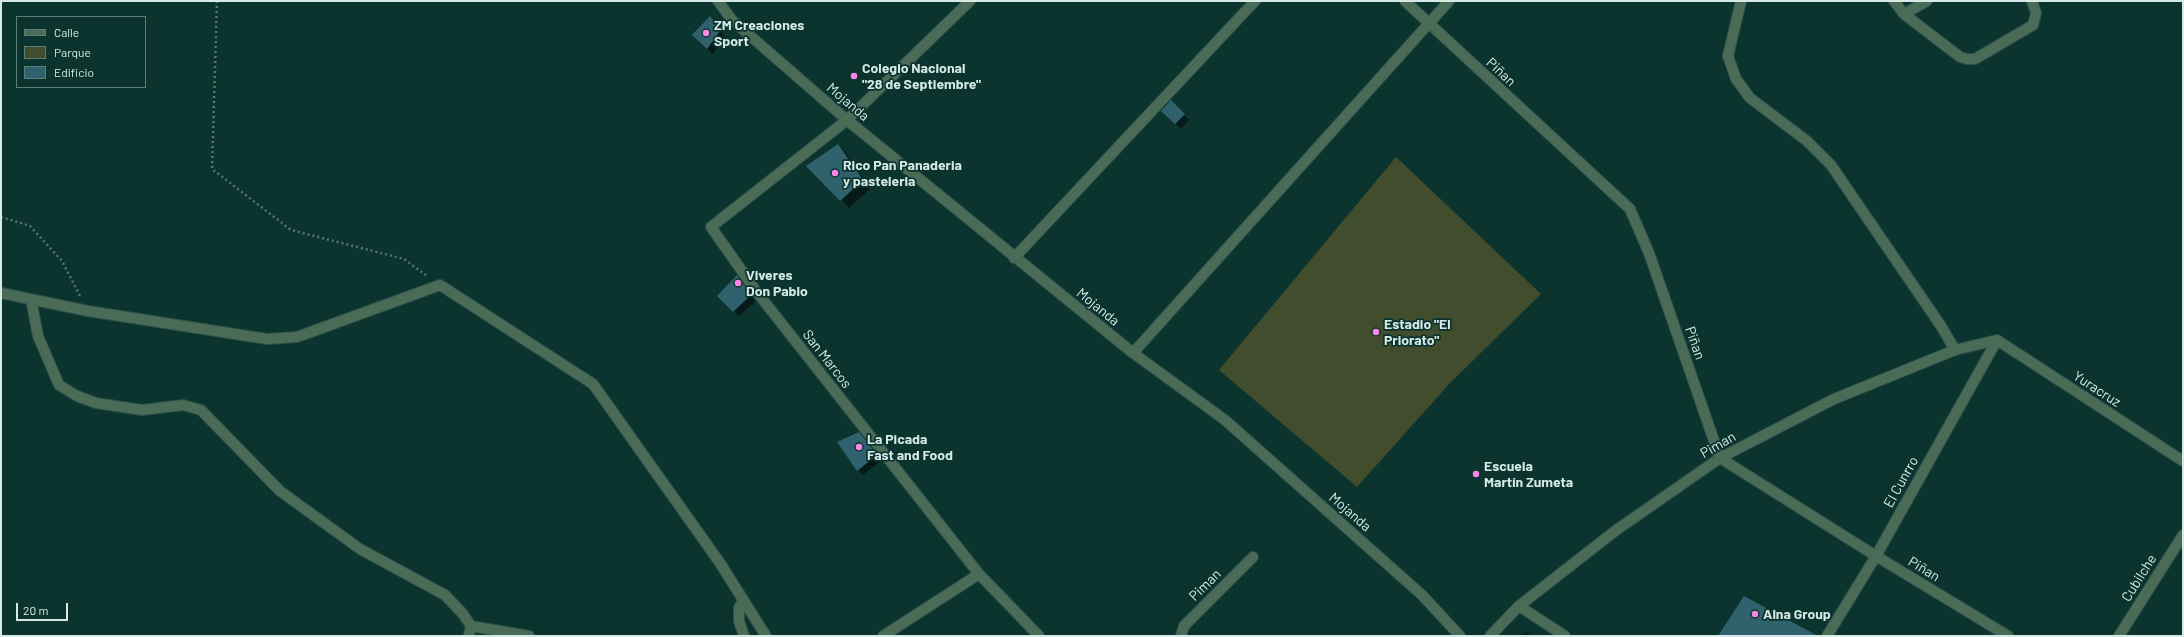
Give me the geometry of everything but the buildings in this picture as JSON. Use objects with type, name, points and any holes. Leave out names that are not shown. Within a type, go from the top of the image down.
[{"type":"street","name":"Mojanda","points":[[718,1],[732,20],[847,120],[1014,258],[1133,353],[1225,420],[1422,595],[1460,636]]},
{"type":"street","points":[[847,120],[970,1]]},
{"type":"street","points":[[1014,258],[1254,1]]},
{"type":"street","name":"Piñan","points":[[1405,1],[1630,209],[1648,254],[1720,458],[1876,556],[2008,636]]},
{"type":"street","points":[[1133,353],[1448,1]]},
{"type":"street","points":[[1741,1],[1728,56],[1736,80],[1750,98],[1807,141],[1830,165],[1941,326],[1955,350]]},
{"type":"street","points":[[1894,1],[1904,14],[1960,58],[1975,59],[2033,25],[2036,13],[2032,1]]},
{"type":"street","points":[[1904,14],[1927,1]]},
{"type":"street","name":"San Marcos","points":[[847,120],[711,227],[756,291],[979,574],[1039,636]]},
{"type":"street","points":[[1,293],[88,311],[267,339],[297,337],[440,286],[593,384],[720,563],[766,636]]},
{"type":"street","points":[[31,299],[38,336],[59,385],[77,396],[96,403],[142,410],[183,405],[201,410],[280,491],[360,549],[445,595],[463,614],[470,631],[529,636]]},
{"type":"street","name":"Piman","points":[[1490,636],[1519,606],[1615,531],[1720,458],[1834,399],[1955,350],[1996,340]]},
{"type":"street","name":"Yuracruz","points":[[1996,340],[2183,461]]},
{"type":"street","name":"El Cunrro","points":[[1827,636],[1876,556],[1996,340]]},
{"type":"street","name":"Cubilche","points":[[2119,636],[2183,535]]},
{"type":"street","name":"Piman","points":[[1181,636],[1184,626],[1253,557]]},
{"type":"street","points":[[883,636],[979,574]]},
{"type":"street","points":[[743,600],[739,608],[739,621],[744,636]]},
{"type":"street","points":[[1519,606],[1565,636]]},
{"type":"path","points":[[217,1],[212,169],[292,230],[404,259],[440,286]]},
{"type":"path","points":[[1,217],[30,226],[62,261],[88,311]]},
{"type":"green space","name":"Estadio \"El Priorato\"","points":[[1396,157],[1541,294],[1450,383],[1357,487],[1219,370]]},
{"type":"place","name":"ZM Creaciones Sport","points":[[706,33]]},
{"type":"place","name":"Colegio Nacional \"28 de Septiembre\"","points":[[854,76]]},
{"type":"place","name":"Rico Pan Panaderia y pasteleria","points":[[835,173]]},
{"type":"place","name":"Viveres Don Pablo","points":[[738,283]]},
{"type":"place","name":"Estadio \"El Priorato\"","points":[[1376,332]]},
{"type":"place","name":"La Picada Fast and Food","points":[[859,447]]},
{"type":"place","name":"Escuela Martín Zumeta","points":[[1476,474]]},
{"type":"place","name":"Alna Group","points":[[1755,614]]}]
